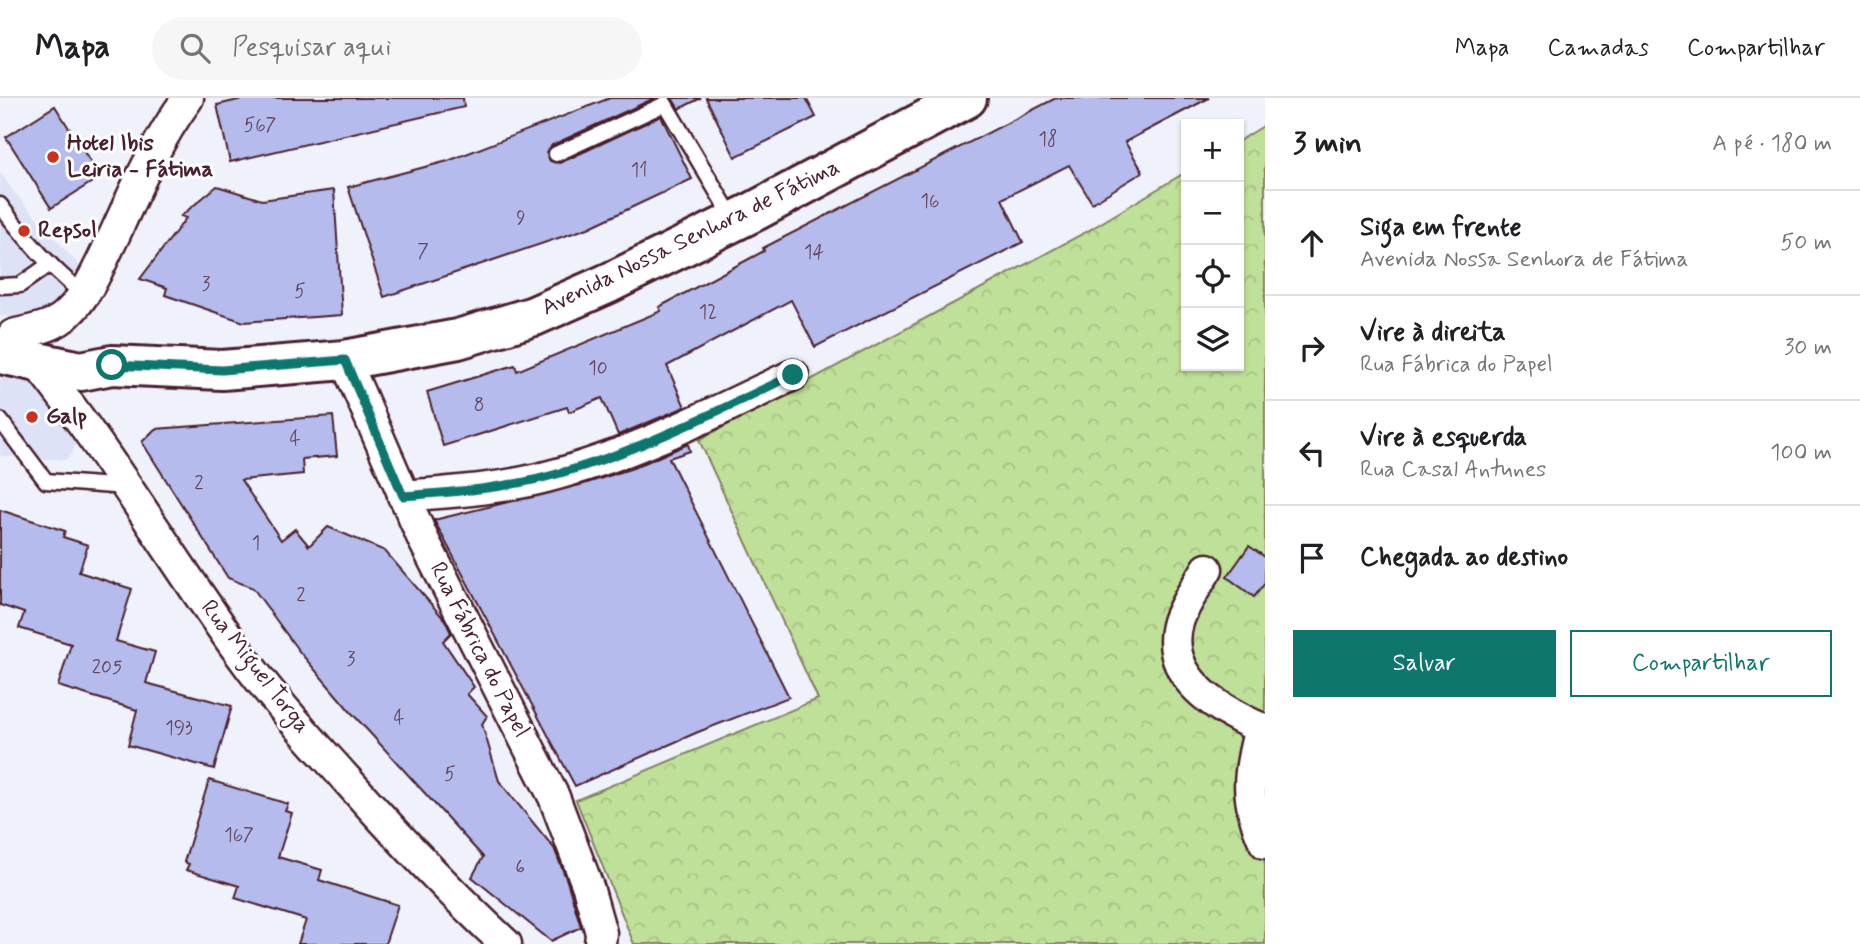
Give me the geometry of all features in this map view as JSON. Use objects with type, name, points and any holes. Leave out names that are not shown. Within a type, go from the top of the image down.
[{"type":"main road","name":"Avenida Nossa Senhora de Fátima","points":[[12,346],[81,371],[112,365],[222,370],[345,360],[458,339],[534,316],[608,283],[967,98]]},
{"type":"street","points":[[12,346],[68,314],[83,294],[100,265],[149,161],[170,122],[188,98]]},
{"type":"street","name":"Rua Miguel Torga","points":[[12,346],[79,417],[219,625],[278,703],[400,839],[459,901],[506,944]]},
{"type":"street","name":"Rua Fábrica do Papel","points":[[345,360],[403,496],[554,797],[588,887],[601,933],[600,944]]},
{"type":"street","points":[[403,496],[469,491],[532,480],[598,461],[695,422],[793,375]]},
{"type":"street","points":[[1208,569],[1179,621],[1175,650],[1178,663],[1189,680],[1208,699],[1230,715],[1263,729],[1250,768],[1249,791],[1253,815],[1265,843]]},
{"type":"lane","points":[[555,155],[665,104],[734,220]]},
{"type":"lane","points":[[0,205],[20,233],[83,294]]},
{"type":"lane","points":[[0,286],[20,285],[50,264]]},
{"type":"lane","points":[[2,424],[46,481],[128,487]]},
{"type":"shaded area","name":"Repsol","points":[[0,172],[13,191],[85,272],[44,314],[29,318],[0,316]]},
{"type":"shaded area","name":"Galp","points":[[0,365],[32,379],[72,429],[76,444],[72,454],[65,460],[0,456]]},
{"type":"green space","points":[[1265,125],[1265,944],[634,944],[576,800],[818,699],[699,440],[1086,232],[1181,175],[1181,371],[1244,371],[1244,138]]},
{"type":"building","points":[[247,98],[463,98],[464,107],[230,162],[217,105]]},
{"type":"building","points":[[610,98],[655,98],[552,145],[547,152],[550,161],[560,163],[661,116],[692,179],[588,228],[384,297],[348,187],[448,161]]},
{"type":"building","points":[[672,98],[701,98],[679,109]]},
{"type":"building","points":[[706,98],[806,98],[816,117],[735,157]]},
{"type":"building","points":[[1056,98],[1209,98],[1125,142],[1143,172],[1092,203],[1069,165],[1002,199],[1023,242],[815,347],[791,300],[667,366],[685,407],[618,435],[602,398],[569,412],[567,407],[443,446],[427,392],[515,365],[517,371],[661,311],[659,307],[764,251],[763,248]]},
{"type":"building","name":"Hotel Ibis Leiria - Fátima","points":[[55,106],[100,177],[51,208],[6,137]]},
{"type":"building","points":[[217,186],[262,200],[334,190],[342,315],[244,322],[165,295],[167,288],[140,279],[186,218],[181,216]]},
{"type":"building","points":[[333,416],[337,456],[302,459],[303,474],[241,480],[281,540],[295,529],[309,546],[328,527],[385,551],[445,620],[451,633],[443,641],[474,687],[467,694],[487,716],[482,724],[499,781],[554,848],[567,881],[581,927],[551,941],[472,877],[483,857],[349,710],[298,650],[253,588],[228,578],[142,442],[155,429]]},
{"type":"building","points":[[688,444],[690,451],[669,458],[789,697],[698,732],[575,786],[434,520],[584,484],[633,468]]},
{"type":"building","points":[[0,510],[65,531],[63,537],[88,545],[79,572],[132,589],[116,641],[155,652],[146,683],[232,706],[214,769],[128,745],[137,710],[58,686],[71,644],[19,628],[24,613],[0,605]]},
{"type":"building","points":[[1249,546],[1265,557],[1265,583],[1254,597],[1227,577]]},
{"type":"building","points":[[209,780],[288,804],[285,811],[292,813],[278,857],[322,870],[319,880],[398,905],[385,944],[298,944],[306,920],[235,898],[239,886],[186,870],[189,864],[184,862]]},
{"type":"place","name":"Hotel Ibis Leiria - Fátima","points":[[53,157]]},
{"type":"place","name":"Repsol","points":[[24,231]]},
{"type":"place","name":"Galp","points":[[32,417]]},
{"type":"route","points":[[112,365],[222,370],[345,360],[403,496],[469,491],[545,477],[598,461],[695,422],[793,375]]}]
